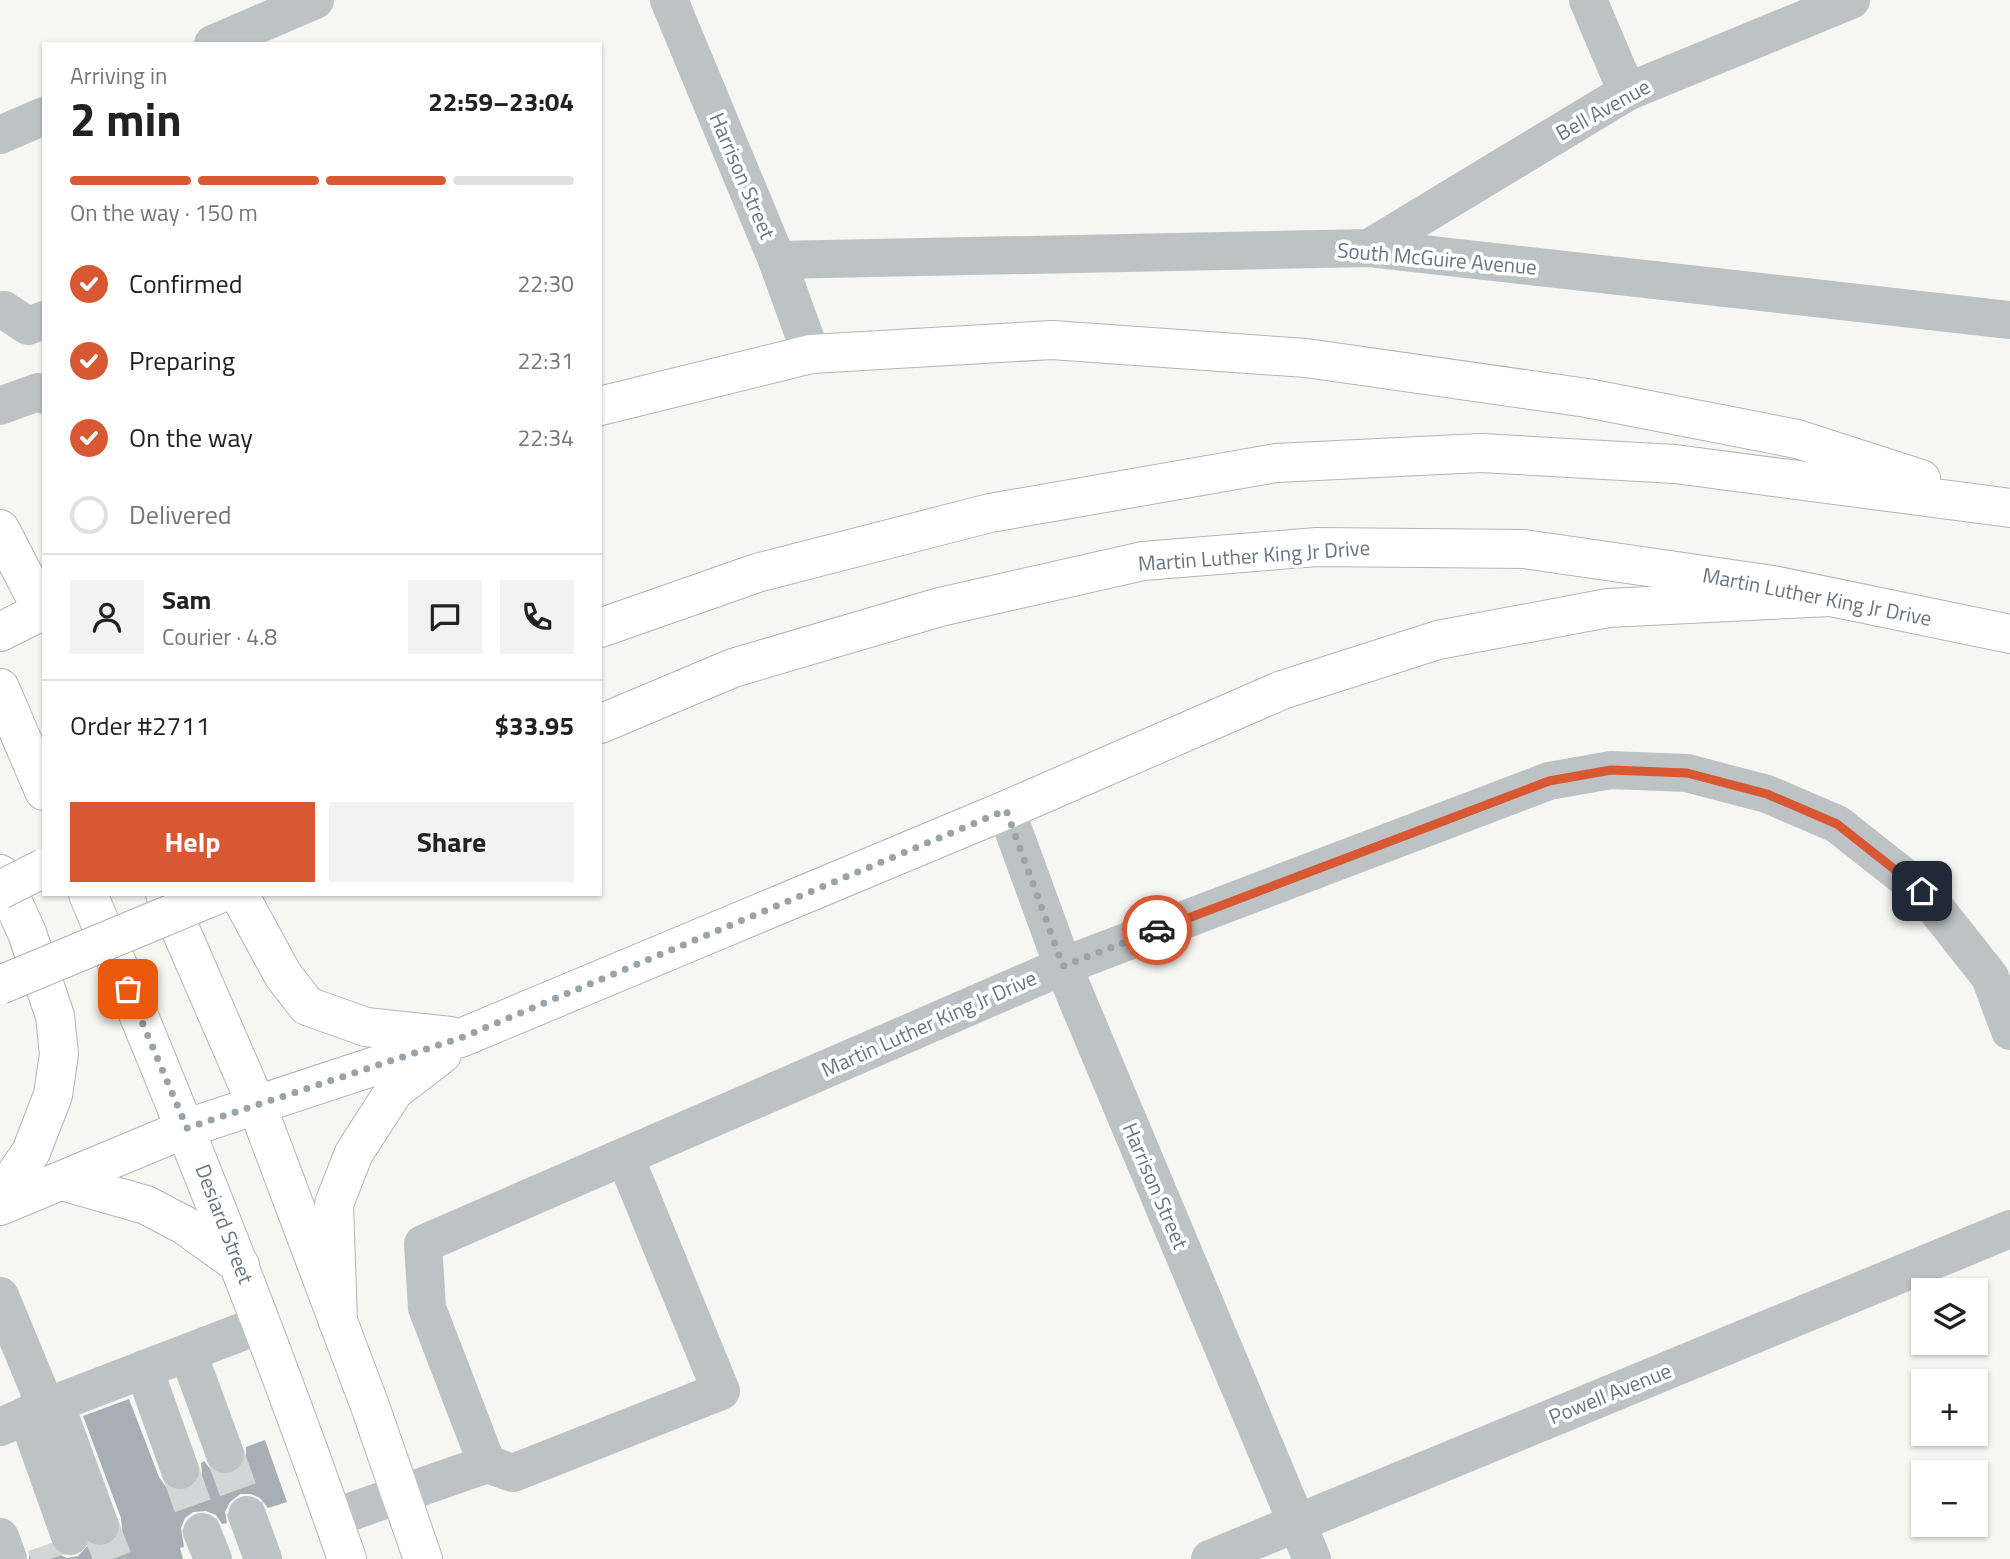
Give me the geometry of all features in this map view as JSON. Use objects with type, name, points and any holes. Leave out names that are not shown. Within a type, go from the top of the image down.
[{"type":"main road","points":[[602,406],[811,354],[1052,340],[1306,358],[1587,398],[1797,439],[2010,508]]},
{"type":"main road","points":[[602,627],[757,573],[990,513],[1276,463],[1481,453],[1675,464],[2010,508]]},
{"type":"main road","points":[[0,529],[42,610]]},
{"type":"main road","name":"Martin Luther King Jr Drive","points":[[602,723],[733,668],[940,607],[1143,561],[1317,547],[1524,549],[1773,585],[2010,634]]},
{"type":"main road","points":[[0,1206],[187,1128],[463,1037],[1006,810],[1282,690],[1437,640],[1608,608],[1830,597]]},
{"type":"main road","points":[[0,632],[42,612]]},
{"type":"main road","points":[[0,688],[42,786]]},
{"type":"main road","points":[[0,890],[42,870]]},
{"type":"main road","points":[[0,874],[27,933],[55,1016],[59,1054],[53,1095],[31,1152],[0,1197]]},
{"type":"main road","name":"Desiard Street","points":[[89,896],[187,1128],[347,1559]]},
{"type":"main road","points":[[166,896],[257,1106],[423,1559]]},
{"type":"main road","points":[[0,985],[214,896]]},
{"type":"main road","points":[[241,896],[283,975],[307,1006],[366,1027],[463,1037]]},
{"type":"main road","points":[[338,1322],[334,1204],[354,1153],[394,1091],[463,1037]]},
{"type":"main road","points":[[61,1181],[145,1205],[184,1225],[240,1265]]},
{"type":"street","points":[[218,42],[315,0]]},
{"type":"street","name":"Harrison Street","points":[[669,0],[777,260],[811,354]]},
{"type":"street","points":[[1588,0],[1627,92]]},
{"type":"street","name":"Bell Avenue","points":[[1369,248],[1627,92],[1851,0]]},
{"type":"street","points":[[0,135],[42,117]]},
{"type":"street","name":"South McGuire Avenue","points":[[777,260],[1369,248],[2010,320]]},
{"type":"street","points":[[1,306],[28,326],[42,321]]},
{"type":"street","points":[[0,407],[38,392],[42,393]]},
{"type":"street","name":"Martin Luther King Jr Drive","points":[[487,1464],[427,1308],[423,1244],[1063,966],[1549,781],[1611,770],[1687,773],[1767,794],[1837,824],[1922,891],[1990,976],[2010,1031]]},
{"type":"street","name":"Harrison Street","points":[[1006,810],[1063,966],[1312,1559]]},
{"type":"street","points":[[333,1518],[487,1464],[513,1473],[721,1391],[625,1157]]},
{"type":"street","name":"Powell Avenue","points":[[1210,1559],[2010,1229]]},
{"type":"street","points":[[0,1296],[26,1415],[72,1536]]},
{"type":"street","points":[[26,1415],[262,1324]]},
{"type":"street","points":[[188,1353],[225,1454]]},
{"type":"street","points":[[144,1369],[180,1470]]},
{"type":"street","points":[[247,1516],[263,1559]]},
{"type":"street","points":[[0,1536],[8,1559]]},
{"type":"building","points":[[129,1399],[159,1477],[166,1487],[177,1492],[188,1490],[197,1484],[202,1473],[201,1463],[204,1461],[211,1470],[221,1475],[233,1474],[241,1468],[246,1458],[246,1447],[265,1440],[287,1502],[268,1508],[260,1498],[251,1494],[240,1494],[230,1502],[225,1512],[227,1523],[222,1524],[216,1515],[206,1511],[193,1512],[185,1518],[181,1528],[184,1547],[180,1548],[183,1559],[29,1559],[29,1551],[50,1544],[56,1553],[67,1558],[78,1556],[89,1544],[97,1548],[107,1547],[117,1539],[122,1529],[121,1518],[83,1416]]},
{"type":"tunnel","points":[[225,1454],[247,1515]]},
{"type":"tunnel","points":[[180,1470],[202,1532]]},
{"type":"tunnel","points":[[100,1526],[113,1559]]},
{"type":"tunnel","points":[[46,1545],[51,1559]]},
{"type":"way so far","points":[[128,989],[187,1128],[463,1037],[1006,810],[1063,966],[1157,930]]},
{"type":"route","points":[[1157,930],[1549,781],[1611,770],[1687,773],[1767,794],[1837,824],[1922,891]]}]
